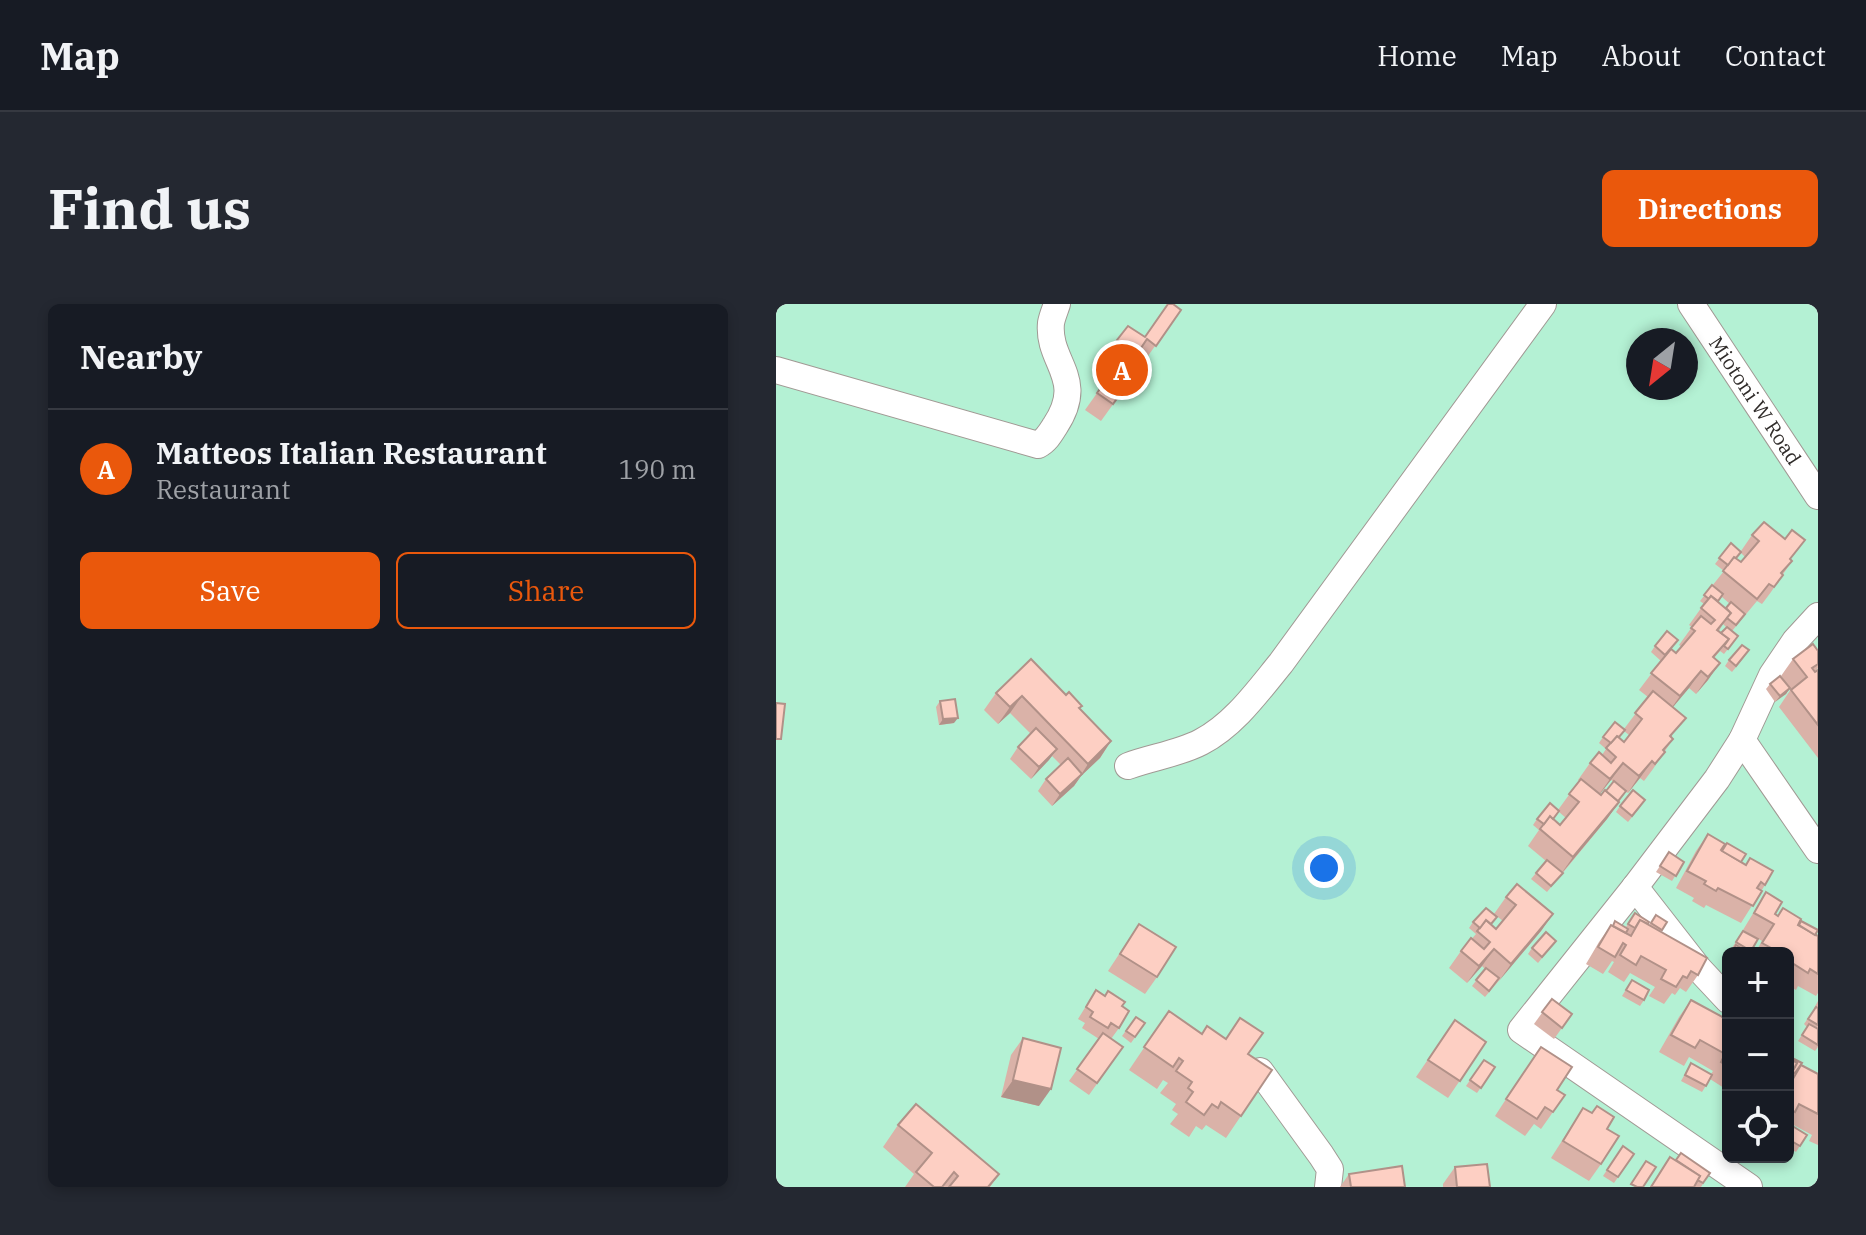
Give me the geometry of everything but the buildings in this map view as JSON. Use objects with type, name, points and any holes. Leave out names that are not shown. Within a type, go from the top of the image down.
[{"type":"street","points":[[776,370],[1038,445],[1054,428],[1068,401],[1064,369],[1052,334],[1051,322],[1057,304]]},
{"type":"street","points":[[1128,766],[1200,743],[1220,731],[1245,705],[1281,663],[1543,304]]},
{"type":"street","name":"Miotoni W Road","points":[[1691,304],[1818,496]]},
{"type":"street","points":[[1749,1187],[1521,1030],[1717,779],[1742,740],[1772,675],[1795,641],[1818,616]]},
{"type":"street","points":[[1742,740],[1818,850]]},
{"type":"street","points":[[1635,887],[1722,994]]},
{"type":"street","points":[[1260,1071],[1330,1169],[1328,1187]]},
{"type":"green space","points":[[776,304],[1818,304],[1818,1187],[776,1187]]},
{"type":"place","name":"Matteos Italian Restaurant","points":[[1122,370]]}]
